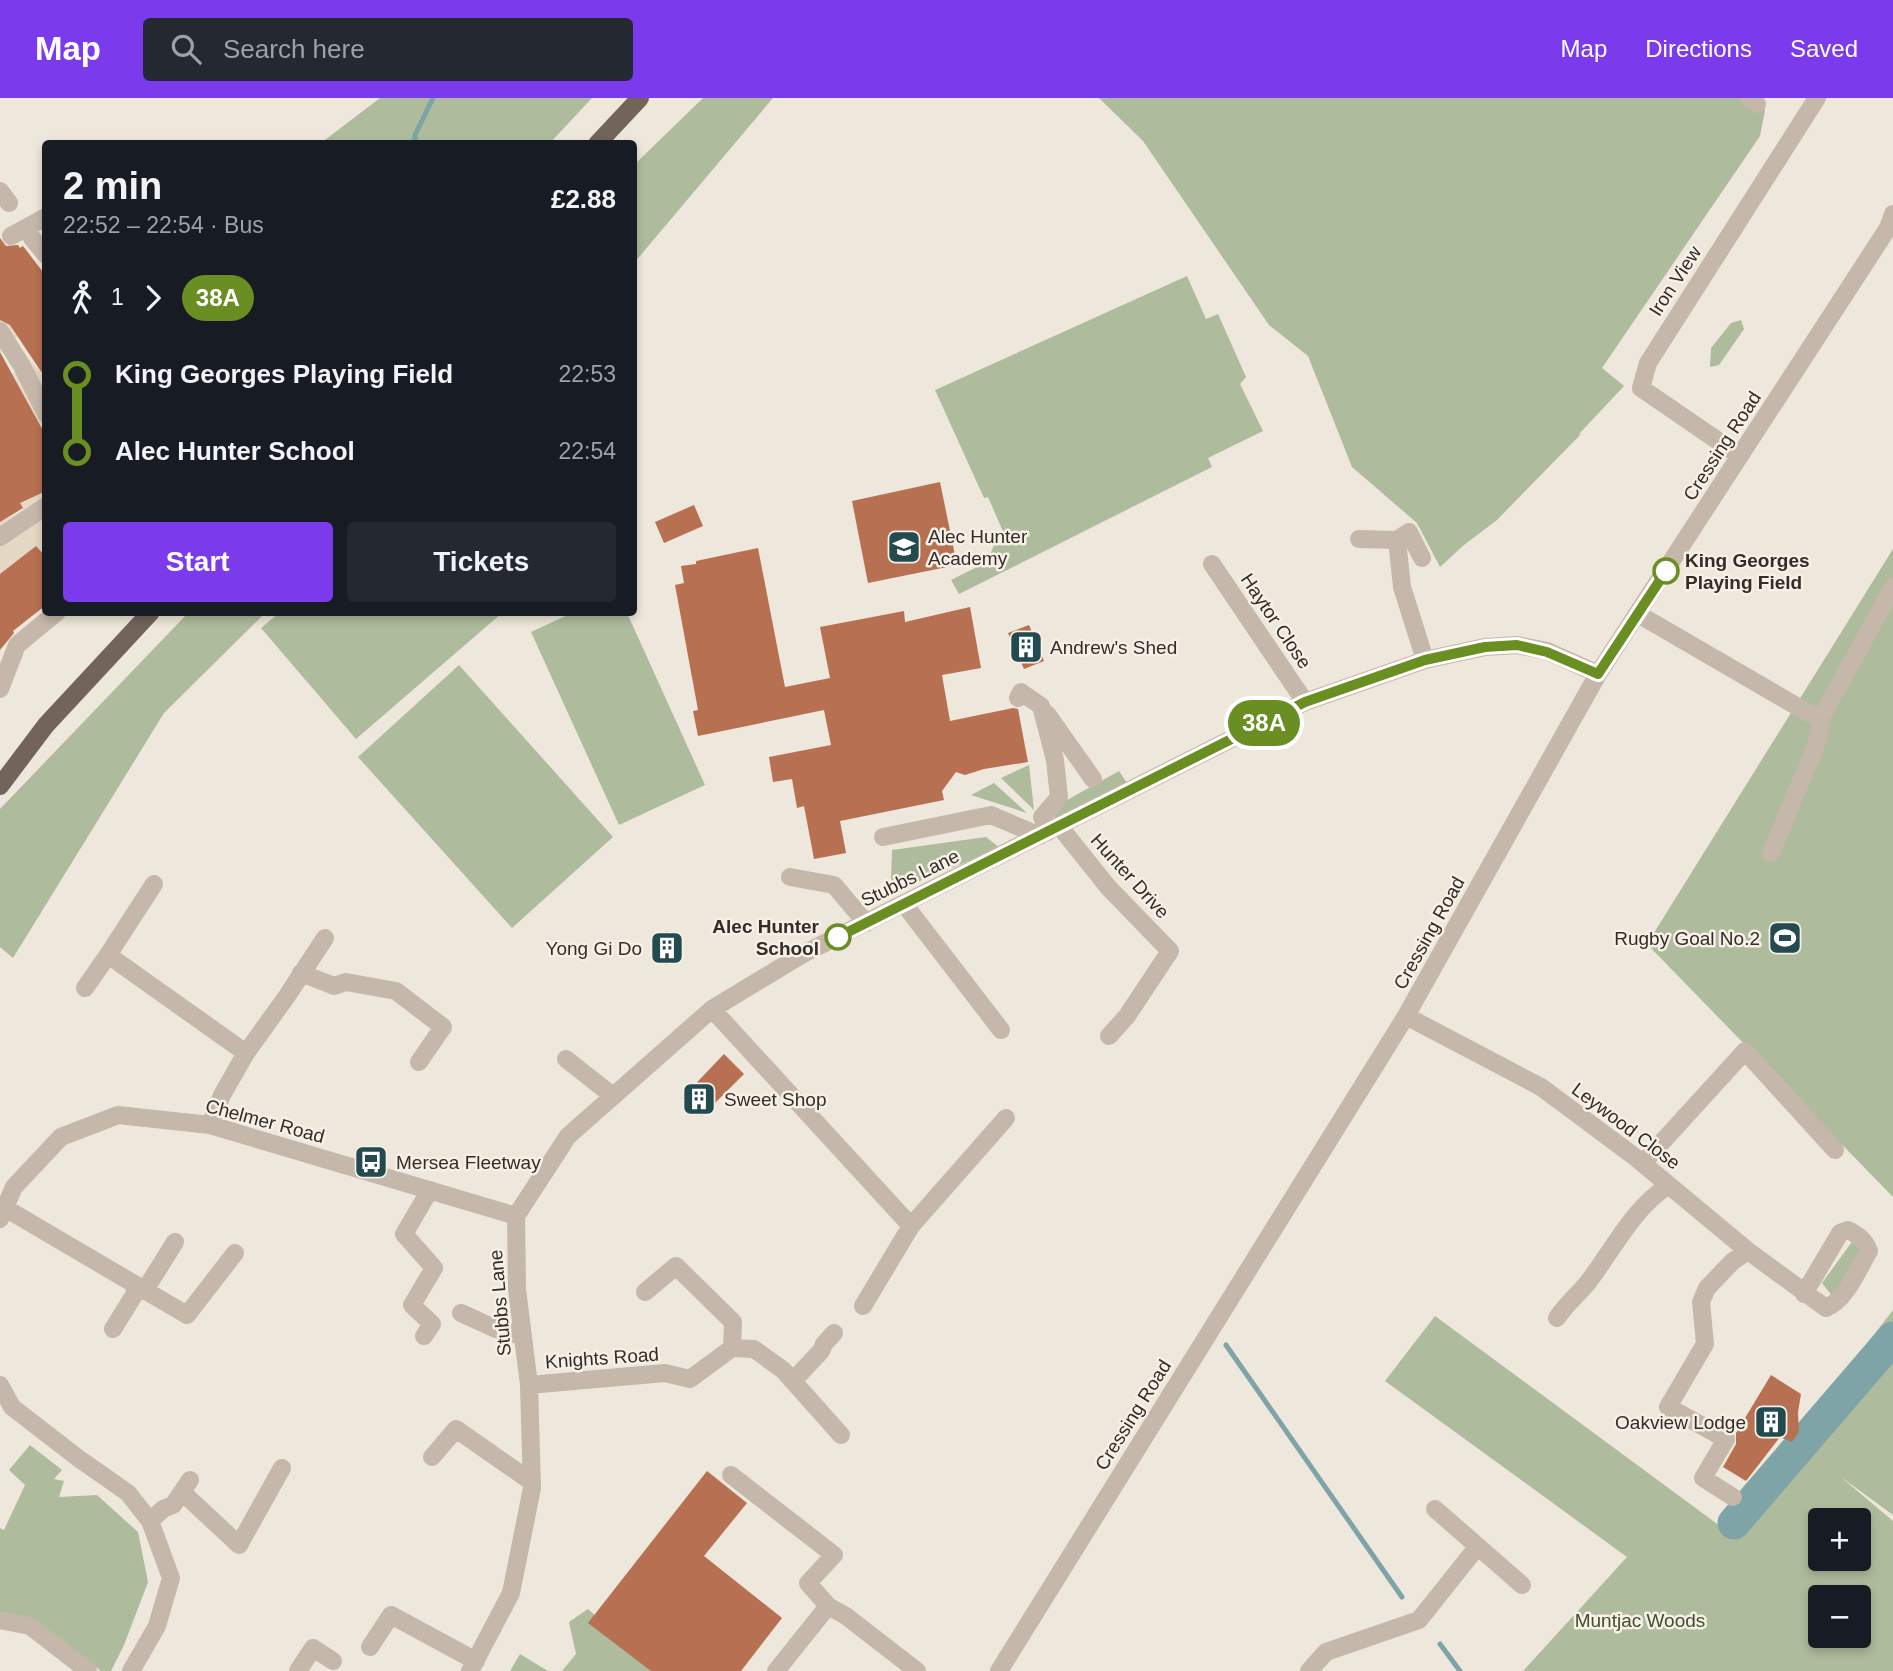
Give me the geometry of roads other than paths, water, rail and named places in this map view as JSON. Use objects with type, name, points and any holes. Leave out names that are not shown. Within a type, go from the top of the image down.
[{"type":"main road","points":[[601,140],[640,98]]},
{"type":"main road","points":[[0,786],[46,725],[147,616]]},
{"type":"main road","points":[[0,764],[46,725]]},
{"type":"street","name":"Iron View","points":[[1740,456],[1641,388],[1648,363],[1817,98]]},
{"type":"street","points":[[11,236],[42,219]]},
{"type":"street","name":"Cressing Road","points":[[999,1671],[1406,1016],[1598,674],[1891,225]]},
{"type":"street","points":[[32,238],[42,250]]},
{"type":"street","points":[[0,331],[42,406]]},
{"type":"street","points":[[0,537],[42,509]]},
{"type":"street","points":[[1384,525],[1397,540],[1402,587],[1425,660]]},
{"type":"street","points":[[1359,539],[1397,540],[1409,532],[1422,558]]},
{"type":"street","name":"Haytor Close","points":[[1212,564],[1305,702]]},
{"type":"street","points":[[1817,718],[1825,711],[1893,587]]},
{"type":"street","points":[[1638,614],[1817,718],[1821,725],[1819,738],[1771,853]]},
{"type":"street","points":[[0,689],[17,645],[52,616]]},
{"type":"street","name":"Stubbs Lane","points":[[473,1666],[510,1593],[532,1482],[529,1385],[517,1289],[516,1216],[568,1136],[613,1096],[712,1009],[803,954],[1305,702],[1425,660],[1485,647],[1517,645],[1547,652],[1598,674]]},
{"type":"street","points":[[1018,698],[1021,692],[1041,706],[1093,779]]},
{"type":"street","points":[[1041,706],[1055,760],[1059,797],[1042,817],[1049,832]]},
{"type":"street","points":[[883,836],[991,815],[1049,832]]},
{"type":"street","name":"Hunter Drive","points":[[1049,832],[1108,887],[1170,951],[1127,1016],[1110,1036]]},
{"type":"street","points":[[790,877],[834,885],[866,923]]},
{"type":"street","points":[[85,988],[154,884]]},
{"type":"street","points":[[904,904],[1001,1030]]},
{"type":"street","points":[[210,1125],[222,1095],[246,1053],[325,938]]},
{"type":"street","points":[[107,956],[246,1053]]},
{"type":"street","points":[[301,973],[334,986],[346,982],[396,991],[443,1027],[419,1062]]},
{"type":"street","points":[[712,1009],[911,1226]]},
{"type":"street","name":"Leywood Close","points":[[1406,1016],[1541,1087],[1643,1163],[1804,1294]]},
{"type":"street","points":[[1643,1163],[1745,1051],[1835,1150]]},
{"type":"street","points":[[566,1059],[613,1096]]},
{"type":"street","name":"Chelmer Road","points":[[2,1214],[14,1187],[61,1137],[118,1115],[210,1125],[516,1216]]},
{"type":"street","points":[[863,1306],[911,1226],[1006,1118]]},
{"type":"street","points":[[1557,1318],[1567,1302],[1587,1284],[1651,1196],[1669,1185]]},
{"type":"street","points":[[424,1336],[432,1324],[412,1306],[434,1268],[404,1234],[430,1190]]},
{"type":"street","points":[[2,1214],[187,1315],[235,1253]]},
{"type":"street","points":[[113,1329],[175,1242]]},
{"type":"street","points":[[1733,1497],[1703,1478],[1726,1439],[1668,1406],[1705,1344],[1701,1303],[1707,1288],[1733,1261],[1748,1251]]},
{"type":"street","points":[[645,1292],[676,1266],[733,1322],[732,1348],[754,1349],[783,1370],[841,1435]]},
{"type":"street","points":[[461,1313],[496,1329],[523,1336]]},
{"type":"street","points":[[793,1381],[834,1333]]},
{"type":"street","name":"Knights Road","points":[[529,1385],[665,1373],[690,1379],[732,1348]]},
{"type":"street","points":[[0,1385],[12,1407],[128,1493],[150,1521],[171,1578],[157,1626],[133,1670]]},
{"type":"street","points":[[432,1457],[456,1429],[532,1482]]},
{"type":"street","points":[[150,1521],[163,1509],[173,1505],[186,1486],[239,1545],[282,1468]]},
{"type":"street","points":[[731,1475],[834,1555],[808,1583],[828,1606],[846,1616],[917,1671]]},
{"type":"street","points":[[1435,1509],[1522,1585]]},
{"type":"street","points":[[1309,1671],[1326,1652],[1419,1620],[1478,1546]]},
{"type":"street","points":[[776,1671],[828,1606]]},
{"type":"street","points":[[370,1647],[391,1615],[473,1666]]},
{"type":"street","points":[[0,1620],[30,1626],[88,1671]]},
{"type":"street","points":[[298,1671],[313,1648],[333,1661]]},
{"type":"waterway","points":[[415,140],[433,98]]},
{"type":"waterway","points":[[1734,1523],[1893,1338]]},
{"type":"waterway","points":[[1226,1345],[1402,1597]]},
{"type":"waterway","points":[[1440,1644],[1460,1671]]},
{"type":"place","name":"Alec Hunter Academy","points":[[904,547]]},
{"type":"place","name":"King Georges Playing Field","points":[[1666,571]]},
{"type":"place","name":"Andrew's Shed","points":[[1026,647]]},
{"type":"place","name":"Alec Hunter School","points":[[838,937]]},
{"type":"place","name":"Rugby Goal No.2","points":[[1785,938]]},
{"type":"place","name":"Yong Gi Do","points":[[667,948]]},
{"type":"place","name":"Sweet Shop","points":[[699,1099]]},
{"type":"place","name":"Mersea Fleetway","points":[[371,1162]]},
{"type":"place","name":"Oakview Lodge","points":[[1771,1422]]},
{"type":"park label","name":"Muntjac Woods","points":[[1640,1620]]}]
